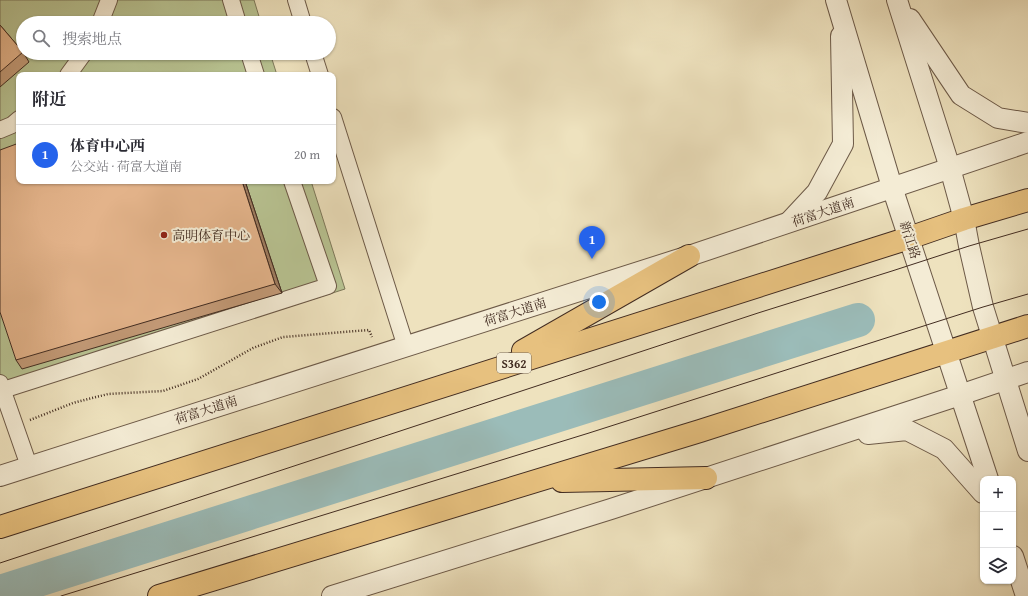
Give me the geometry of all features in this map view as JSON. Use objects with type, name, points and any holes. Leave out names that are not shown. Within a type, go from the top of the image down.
[{"type":"main road","name":"S362","points":[[0,527],[909,238],[964,219],[1028,200]]},
{"type":"main road","points":[[483,373],[689,256]]},
{"type":"main road","points":[[159,596],[700,431],[1028,326]]},
{"type":"main road","points":[[537,481],[706,478]]},
{"type":"street","points":[[103,16],[109,0]]},
{"type":"street","points":[[230,0],[236,16]]},
{"type":"street","points":[[296,0],[301,16]]},
{"type":"street","points":[[897,0],[961,94],[998,118],[1028,123]]},
{"type":"street","points":[[897,0],[950,168],[964,219],[983,307],[1028,451]]},
{"type":"street","points":[[788,224],[817,192],[843,144],[838,5]]},
{"type":"street","name":"新江路","points":[[838,5],[892,187],[987,476]]},
{"type":"street","points":[[70,72],[79,60]]},
{"type":"street","points":[[251,60],[255,72]]},
{"type":"street","points":[[315,60],[319,72]]},
{"type":"street","points":[[0,130],[16,121]]},
{"type":"street","points":[[336,126],[406,347]]},
{"type":"street","name":"荷富大道南","points":[[0,476],[788,224],[892,187],[1028,142]]},
{"type":"street","points":[[29,466],[1,386],[328,286],[293,184]]},
{"type":"street","points":[[332,596],[611,509],[831,438],[1028,372]]},
{"type":"street","points":[[831,438],[907,430],[944,449],[980,490]]},
{"type":"street","points":[[1016,565],[1026,596]]},
{"type":"path","points":[[15,426],[73,403],[108,394],[163,391],[198,379],[253,348],[283,337],[370,330],[379,355]]},
{"type":"green space","name":"高明体育中心","points":[[0,0],[254,0],[259,16],[16,16],[16,60],[272,60],[276,72],[16,72],[16,184],[312,184],[345,289],[0,399]]},
{"type":"building","points":[[0,25],[16,44],[16,58],[0,72]]},
{"type":"building","points":[[16,144],[16,184],[243,184],[275,284],[16,360],[0,312],[0,150]]},
{"type":"waterway","points":[[0,592],[858,320]]},
{"type":"tram line","points":[[0,563],[758,313],[969,246],[1028,229]]},
{"type":"tram line","points":[[61,596],[589,433],[1028,294]]},
{"type":"place","name":"高明体育中心","points":[[164,235]]},
{"type":"place","name":"体育中心西","points":[[592,259]]}]
